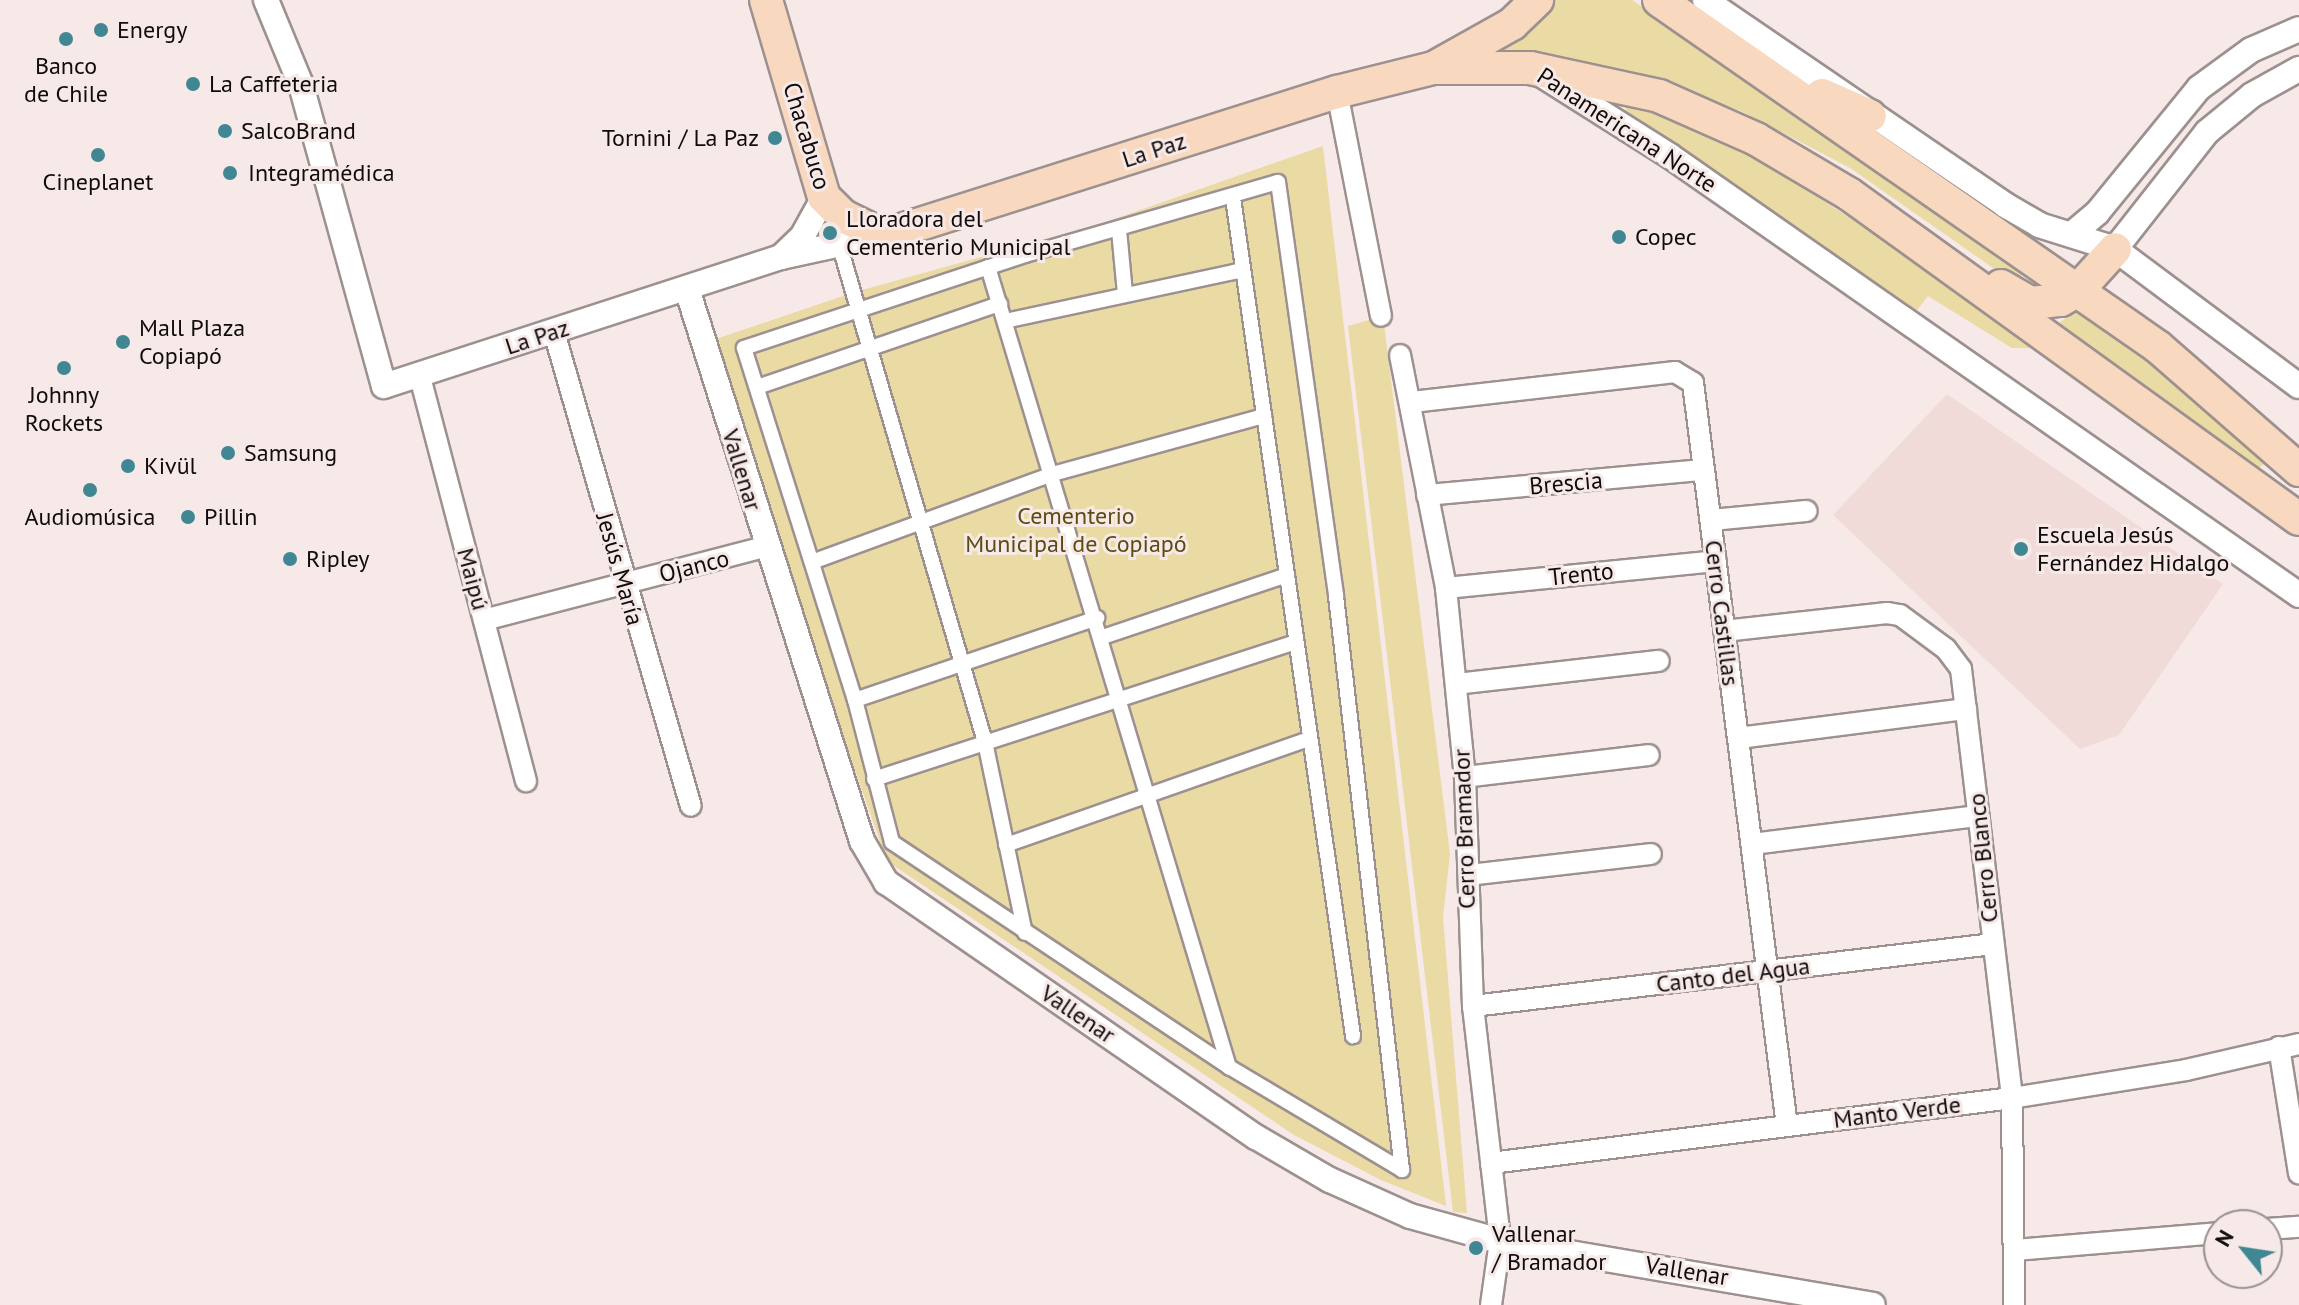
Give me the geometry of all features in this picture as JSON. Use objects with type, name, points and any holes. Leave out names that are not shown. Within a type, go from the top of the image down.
[{"type":"highway","name":"Chacabuco","points":[[766,0],[824,197],[857,224],[892,233]]},
{"type":"highway","points":[[1433,68],[1512,24],[1537,0]]},
{"type":"highway","points":[[1659,0],[2078,290],[2195,376],[2299,470]]},
{"type":"highway","points":[[1742,60],[1870,116]]},
{"type":"highway","name":"La Paz","points":[[892,233],[1337,92],[1433,68],[1530,68]]},
{"type":"highway","name":"Panamericana Norte","points":[[1530,68],[1629,88],[1704,113],[1799,162],[2299,519]]},
{"type":"highway","points":[[1924,249],[1945,250],[2031,303],[2061,300],[2078,290],[2115,249]]},
{"type":"street","name":"La Paz","points":[[266,0],[301,85],[384,386],[420,377],[781,257],[840,247],[892,233]]},
{"type":"street","points":[[1705,0],[1870,116],[2021,214],[2115,249],[2299,386]]},
{"type":"street","points":[[2072,234],[2097,213],[2199,88],[2251,50],[2299,29]]},
{"type":"street","name":"Panamericana Norte","points":[[1530,68],[1670,156],[2299,595]]},
{"type":"street","points":[[2115,249],[2170,175],[2228,113],[2299,69]]},
{"type":"street","points":[[1337,92],[1381,316]]},
{"type":"street","points":[[2146,153],[2160,159],[2170,175]]},
{"type":"street","points":[[1278,182],[1336,596],[1402,1170],[1229,1067],[892,842],[855,700],[744,348],[988,267],[1119,230],[1278,182]]},
{"type":"street","name":"La Paz","points":[[781,257],[802,237],[824,197]]},
{"type":"street","points":[[1233,198],[1308,739],[1353,1036]]},
{"type":"street","points":[[1119,230],[1125,293]]},
{"type":"street","points":[[840,247],[924,521],[985,742],[1025,933]]},
{"type":"street","points":[[988,267],[1103,637],[1229,1067]]},
{"type":"street","points":[[1005,321],[1243,270]]},
{"type":"street","name":"Vallenar","points":[[687,289],[765,547],[862,841],[886,882],[1290,1157],[1410,1216],[1500,1241],[1869,1305]]},
{"type":"street","points":[[757,387],[1000,304]]},
{"type":"street","name":"Jesús María","points":[[554,332],[624,584],[691,806]]},
{"type":"street","name":"Cerro Bramador","points":[[1400,355],[1412,402],[1446,588],[1465,777],[1473,1006],[1500,1241],[1491,1305]]},
{"type":"street","name":"Cerro Castillas","points":[[1412,402],[1675,372],[1693,383],[1787,1126]]},
{"type":"street","name":"Maipú","points":[[420,377],[526,781]]},
{"type":"street","points":[[812,562],[1053,474],[1264,416]]},
{"type":"street","name":"Brescia","points":[[1427,495],[1704,470]]},
{"type":"street","points":[[1711,520],[1807,511]]},
{"type":"street","name":"Ojanco","points":[[484,620],[765,547]]},
{"type":"street","name":"Trento","points":[[1446,588],[1716,561]]},
{"type":"street","points":[[1103,637],[1287,575]]},
{"type":"street","name":"Cerro Blanco","points":[[1724,631],[1900,615],[1946,649],[1961,669],[2012,1098],[2016,1250],[2014,1305]]},
{"type":"street","points":[[855,700],[1097,618]]},
{"type":"street","points":[[874,779],[1296,642]]},
{"type":"street","points":[[1456,684],[1659,661]]},
{"type":"street","points":[[1739,738],[1966,709]]},
{"type":"street","points":[[1006,845],[1308,739]]},
{"type":"street","points":[[1465,777],[1649,755]]},
{"type":"street","points":[[1752,844],[1978,816]]},
{"type":"street","points":[[1469,875],[1651,854]]},
{"type":"street","name":"Canto del Agua","points":[[1473,1006],[1993,944]]},
{"type":"street","points":[[2289,1046],[2299,1173]]},
{"type":"street","name":"Manto Verde","points":[[1491,1163],[2012,1098],[2186,1070],[2289,1046]]},
{"type":"street","points":[[2016,1250],[2203,1234]]},
{"type":"shaded area","name":"Escuela Jesús Fernández Hidalgo","points":[[1947,394],[2223,584],[2119,735],[2080,749],[1833,515]]},
{"type":"green space","points":[[1552,0],[1632,0],[2027,274],[2016,277],[1996,270],[1850,168],[1741,111],[1616,68],[1577,61],[1488,57],[1529,34]]},
{"type":"green space","points":[[1627,103],[1685,123],[1767,165],[1908,255],[2034,348],[2012,348],[1928,296],[1914,314],[1787,220],[1625,113]]},
{"type":"green space","name":"Cementerio Municipal de Copiapó","points":[[1323,146],[1446,1206],[1381,1180],[1294,1135],[887,861],[791,589],[713,340],[855,292],[1103,223]]},
{"type":"green space","points":[[2080,308],[2240,434],[2267,462],[2256,470],[2227,454],[2059,323]]},
{"type":"green space","points":[[1383,316],[1450,854],[1443,917],[1467,1213],[1453,1212],[1348,326]]},
{"type":"place","name":"Energy","points":[[101,30]]},
{"type":"place","name":"Banco de Chile","points":[[66,39]]},
{"type":"place","name":"La Caffeteria","points":[[193,84]]},
{"type":"place","name":"SalcoBrand","points":[[225,131]]},
{"type":"place","name":"Tornini / La Paz","points":[[775,138]]},
{"type":"place","name":"Cineplanet","points":[[98,155]]},
{"type":"place","name":"Integramédica","points":[[230,173]]},
{"type":"place","name":"Lloradora del Cementerio Municipal","points":[[830,233]]},
{"type":"place","name":"Copec","points":[[1619,237]]},
{"type":"place","name":"Mall Plaza Copiapó","points":[[123,342]]},
{"type":"place","name":"Johnny Rockets","points":[[64,368]]},
{"type":"place","name":"Samsung","points":[[228,453]]},
{"type":"place","name":"Kivül","points":[[128,466]]},
{"type":"place","name":"Audiomúsica","points":[[90,490]]},
{"type":"place","name":"Pillin","points":[[188,517]]},
{"type":"place","name":"Escuela Jesús Fernández Hidalgo","points":[[2021,549]]},
{"type":"place","name":"Ripley","points":[[290,559]]},
{"type":"place","name":"Vallenar / Bramador","points":[[1476,1248]]}]
